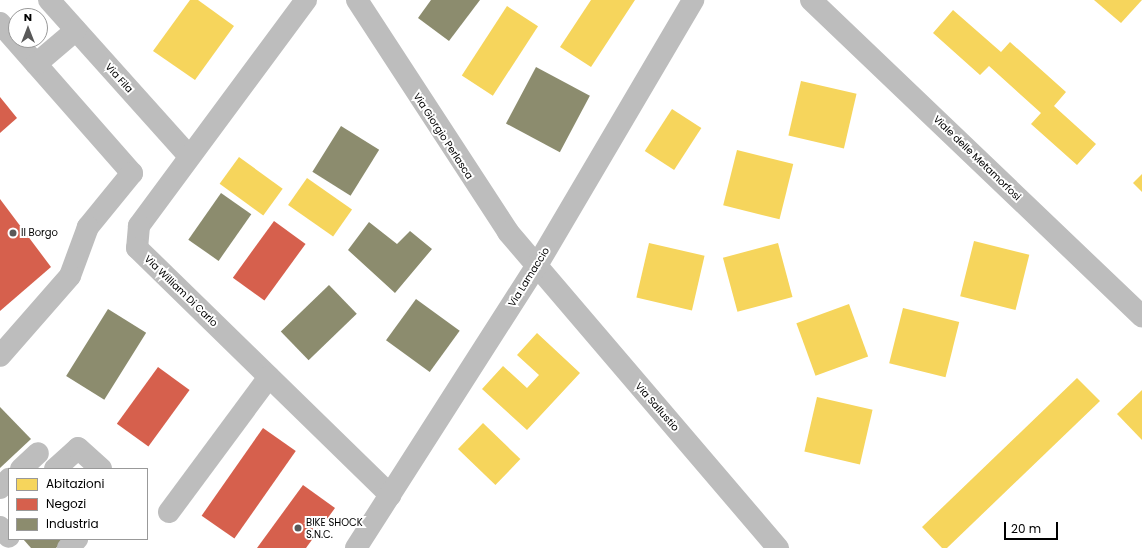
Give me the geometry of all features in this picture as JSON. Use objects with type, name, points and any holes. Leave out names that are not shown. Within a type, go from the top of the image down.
[{"type":"street","name":"Via Fila","points":[[49,0],[189,156]]},
{"type":"street","name":"Via William Di Carlo","points":[[306,0],[138,226],[137,248],[390,495]]},
{"type":"street","name":"Via Giorgio Perlasca","points":[[357,0],[434,124],[508,232],[536,267]]},
{"type":"street","name":"Via Lamaccio","points":[[356,548],[536,267],[693,0]]},
{"type":"street","name":"Viale delle Metamorfosi","points":[[811,0],[1142,316]]},
{"type":"street","points":[[0,23],[132,172],[88,227],[70,276],[0,356]]},
{"type":"street","points":[[36,64],[76,30]]},
{"type":"street","name":"Via Sallustio","points":[[536,267],[778,548]]},
{"type":"street","points":[[169,512],[269,377]]},
{"type":"street","points":[[56,468],[78,448],[100,468]]},
{"type":"street","points":[[21,468],[38,453]]},
{"type":"street","points":[[0,488],[8,481]]},
{"type":"street","points":[[0,520],[8,513]]},
{"type":"street","points":[[0,527],[8,536]]},
{"type":"street","points":[[12,540],[18,548]]},
{"type":"street","points":[[68,548],[76,540]]},
{"type":"building: Abitazioni","points":[[190,0],[198,0],[234,26],[195,80],[153,51]]},
{"type":"building: Abitazioni","points":[[591,0],[635,0],[591,67],[560,47]]},
{"type":"building: Abitazioni","points":[[1094,0],[1142,0],[1121,23]]},
{"type":"building: Abitazioni","points":[[507,6],[538,26],[493,96],[462,76]]},
{"type":"building: Abitazioni","points":[[953,10],[1001,52],[1010,42],[1066,92],[1054,106],[1096,144],[1077,165],[1031,124],[1041,113],[989,66],[980,75],[933,33]]},
{"type":"building: Abitazioni","points":[[801,81],[857,94],[844,148],[788,136]]},
{"type":"building: Abitazioni","points":[[672,109],[701,128],[674,170],[645,151]]},
{"type":"building: Abitazioni","points":[[737,150],[793,164],[779,219],[723,205]]},
{"type":"building: Abitazioni","points":[[239,157],[283,189],[263,215],[220,184]]},
{"type":"building: Abitazioni","points":[[1142,174],[1142,192],[1133,183]]},
{"type":"building: Abitazioni","points":[[307,178],[352,210],[333,237],[288,205]]},
{"type":"building: Abitazioni","points":[[974,241],[1029,255],[1016,310],[960,296]]},
{"type":"building: Abitazioni","points":[[649,243],[705,256],[692,310],[636,298]]},
{"type":"building: Abitazioni","points":[[778,243],[792,297],[737,312],[723,258]]},
{"type":"building: Abitazioni","points":[[849,304],[868,357],[816,376],[796,323]]},
{"type":"building: Abitazioni","points":[[903,308],[959,322],[945,377],[889,363]]},
{"type":"building: Abitazioni","points":[[537,333],[580,373],[527,430],[482,389],[503,366],[527,388],[539,375],[517,355]]},
{"type":"building: Abitazioni","points":[[1077,378],[1100,401],[947,548],[942,548],[922,527]]},
{"type":"building: Abitazioni","points":[[1142,390],[1142,440],[1117,414]]},
{"type":"building: Abitazioni","points":[[817,397],[873,410],[860,464],[804,452]]},
{"type":"building: Abitazioni","points":[[483,423],[520,459],[495,485],[458,449]]},
{"type":"building: Negozi","points":[[0,97],[17,118],[0,133]]},
{"type":"building: Negozi","name":"Il Borgo","points":[[0,199],[51,267],[0,311]]},
{"type":"building: Negozi","points":[[274,221],[306,244],[264,301],[233,278]]},
{"type":"building: Negozi","points":[[158,367],[190,390],[148,447],[117,424]]},
{"type":"building: Negozi","points":[[263,428],[296,451],[234,539],[202,516]]},
{"type":"building: Negozi","points":[[303,485],[335,508],[306,548],[257,548]]},
{"type":"building: Industria","points":[[431,0],[480,0],[449,41],[418,18]]},
{"type":"building: Industria","points":[[536,67],[590,96],[560,152],[506,124]]},
{"type":"building: Industria","points":[[341,126],[379,150],[351,196],[312,172]]},
{"type":"building: Industria","points":[[221,193],[251,214],[219,261],[188,240]]},
{"type":"building: Industria","points":[[369,222],[397,244],[410,231],[432,249],[395,293],[348,250]]},
{"type":"building: Industria","points":[[329,285],[357,314],[309,360],[281,332]]},
{"type":"building: Industria","points":[[416,299],[460,331],[430,372],[386,340]]},
{"type":"building: Industria","points":[[108,309],[146,333],[104,400],[66,376]]},
{"type":"building: Industria","points":[[0,407],[31,439],[0,468]]},
{"type":"building: Industria","points":[[24,540],[64,540],[56,548],[31,548]]},
{"type":"place","name":"Il Borgo","points":[[13,233]]},
{"type":"place","name":"BIKE SHOCK S.N.C.","points":[[298,528]]}]
